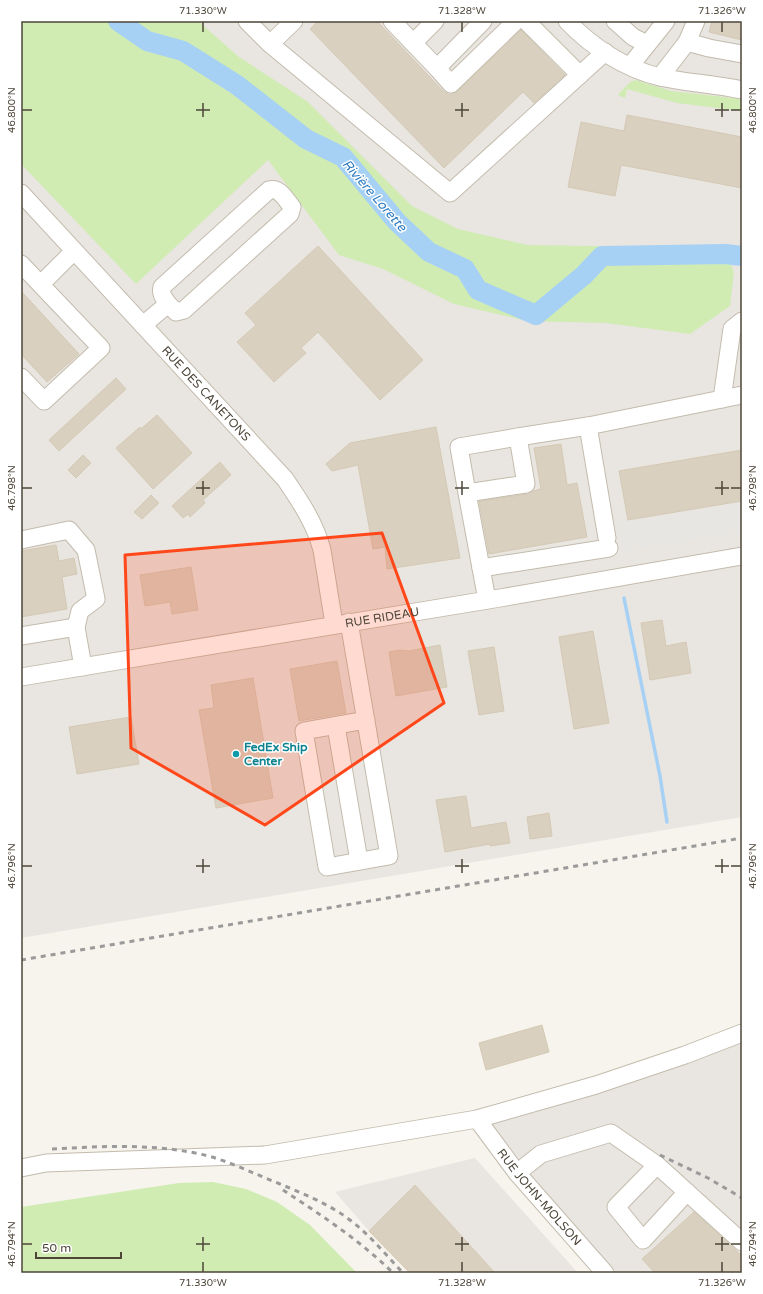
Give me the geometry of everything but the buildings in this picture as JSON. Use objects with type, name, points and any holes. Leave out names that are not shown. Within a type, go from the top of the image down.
[{"type":"street","points":[[247,21],[270,44],[450,193],[605,52]]},
{"type":"street","points":[[270,44],[294,21]]},
{"type":"street","points":[[392,21],[451,84],[516,21]]},
{"type":"street","points":[[413,44],[435,21]]},
{"type":"street","points":[[437,68],[483,21]]},
{"type":"street","points":[[526,21],[580,75]]},
{"type":"street","points":[[567,21],[593,44],[605,52],[644,72],[660,77],[696,84],[742,90]]},
{"type":"street","points":[[615,21],[633,37],[648,44]]},
{"type":"street","points":[[630,66],[666,21]]},
{"type":"street","points":[[660,77],[687,42],[696,21]]},
{"type":"street","points":[[687,42],[742,54]]},
{"type":"street","points":[[269,190],[278,190],[292,207],[290,214],[184,310],[176,312],[168,304],[162,295],[162,287],[269,190]]},
{"type":"street","name":"RUE DES CANETONS","points":[[21,193],[285,479],[306,509],[319,539],[366,720],[389,856],[359,861]]},
{"type":"street","points":[[41,284],[74,251]]},
{"type":"street","points":[[21,264],[101,348],[44,401],[21,377]]},
{"type":"street","points":[[143,325],[168,304]]},
{"type":"street","points":[[722,399],[732,329],[742,321]]},
{"type":"street","points":[[487,600],[459,448],[588,426],[742,395]]},
{"type":"street","points":[[481,568],[608,543],[588,426]]},
{"type":"street","points":[[467,493],[526,484],[518,437]]},
{"type":"street","points":[[21,540],[69,530],[86,550],[96,599],[80,611],[76,627],[84,667]]},
{"type":"street","name":"RUE RIDEAU","points":[[21,678],[742,556]]},
{"type":"street","points":[[21,636],[76,627]]},
{"type":"street","points":[[336,726],[359,861],[327,867],[304,731],[366,720]]},
{"type":"street","points":[[21,1168],[46,1163],[265,1155],[477,1119],[596,1084],[685,1055],[742,1033]]},
{"type":"street","name":"RUE JOHN-MOLSON","points":[[477,1119],[517,1173],[606,1273]]},
{"type":"street","points":[[517,1173],[540,1154],[611,1133],[657,1165],[742,1242]]},
{"type":"street","points":[[657,1165],[616,1207],[643,1240],[687,1192]]},
{"type":"highlighted area","points":[[382,533],[444,703],[265,825],[131,748],[125,555]]},
{"type":"shaded area","points":[[21,21],[742,21],[742,817],[21,938]]},
{"type":"shaded area","points":[[742,501],[742,532],[621,552],[616,522]]},
{"type":"shaded area","points":[[742,1039],[742,1273],[604,1273],[474,1124]]},
{"type":"shaded area","points":[[475,1158],[578,1273],[410,1273],[369,1231],[335,1192]]},
{"type":"green space","points":[[21,21],[198,21],[239,57],[308,102],[412,206],[458,229],[527,245],[723,248],[734,272],[730,306],[690,334],[606,323],[527,321],[454,304],[383,269],[339,255],[268,160],[136,284],[21,164]]},
{"type":"green space","points":[[636,80],[671,91],[742,99],[742,111],[677,103],[627,89],[625,98],[618,95],[630,82]]},
{"type":"green space","points":[[213,1182],[246,1189],[277,1202],[310,1225],[357,1273],[21,1273],[21,1207],[179,1183]]},
{"type":"waterway","name":"Rivière Lorette","points":[[118,21],[147,41],[183,51],[237,85],[306,139],[343,157],[397,222],[429,252],[465,269],[478,290],[536,315],[584,275],[602,256],[725,254],[742,256]]},
{"type":"waterway","points":[[624,598],[660,776],[667,822]]},
{"type":"railway","points":[[21,960],[742,838]]},
{"type":"railway","points":[[52,1149],[92,1147],[173,1149],[212,1157],[238,1166],[334,1209],[364,1232],[403,1273]]},
{"type":"railway","points":[[660,1155],[708,1178],[742,1198]]},
{"type":"railway","points":[[283,1190],[354,1239],[393,1273]]},
{"type":"place","name":"FedEx Ship Center","points":[[236,754]]}]
